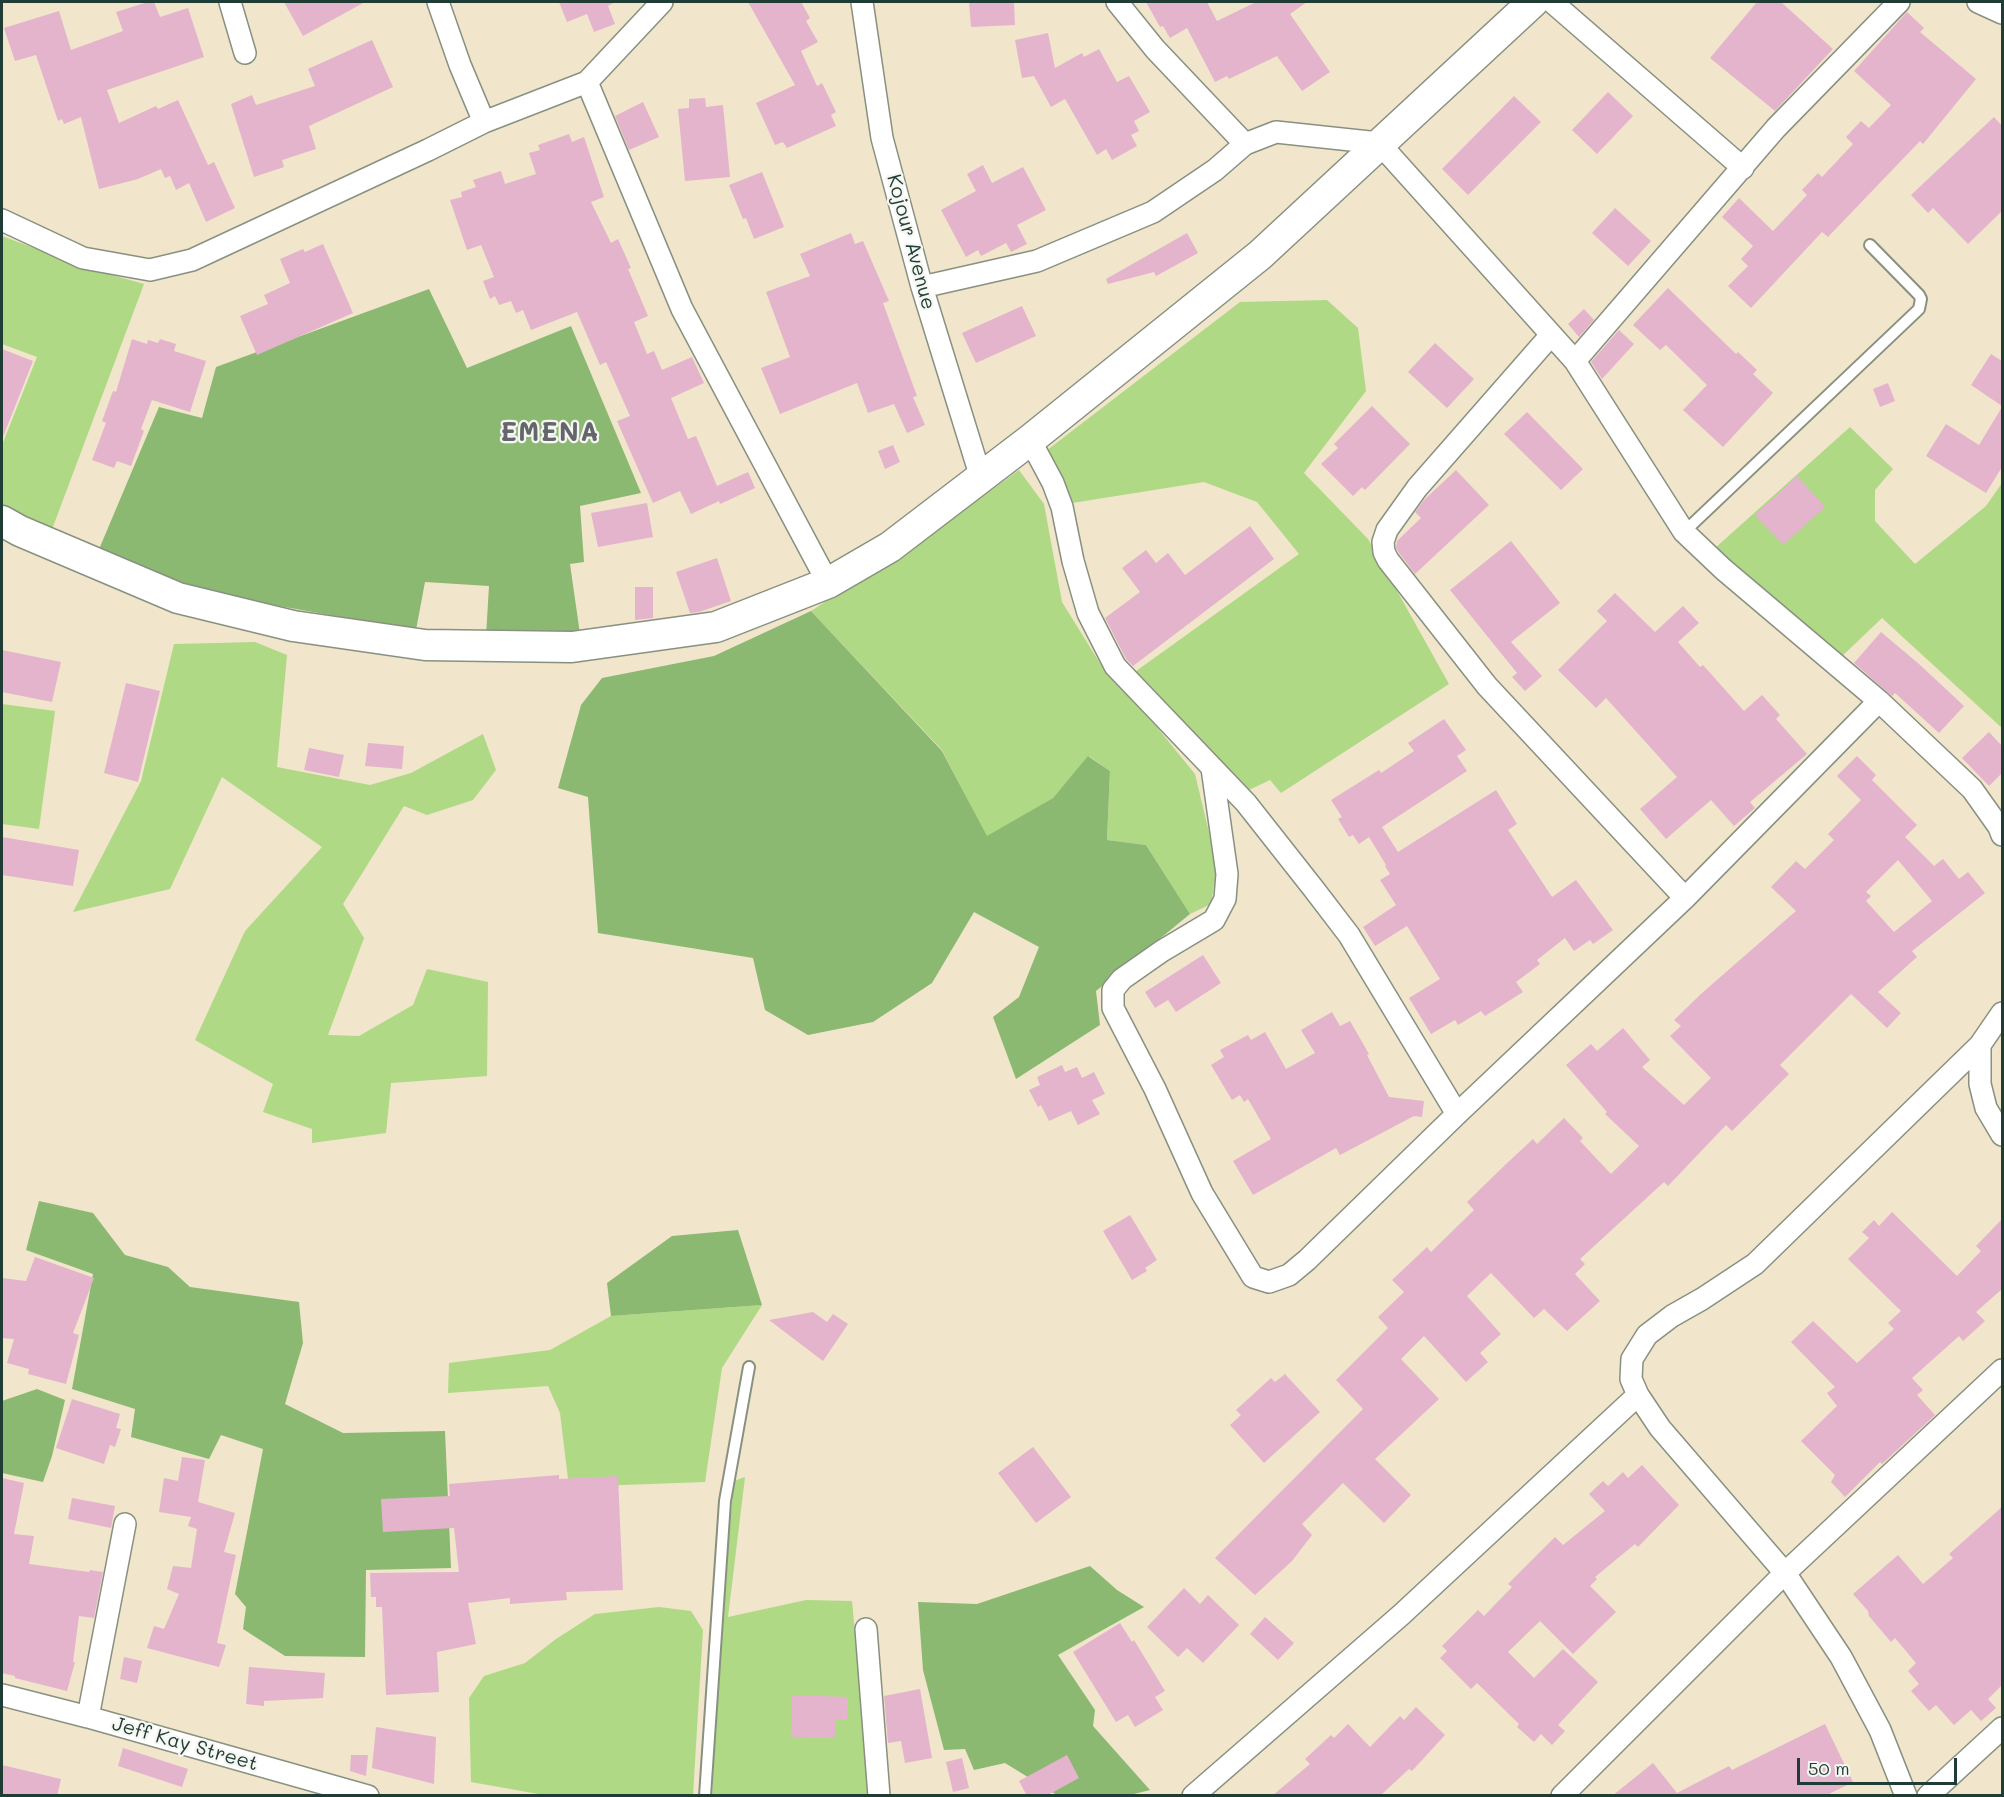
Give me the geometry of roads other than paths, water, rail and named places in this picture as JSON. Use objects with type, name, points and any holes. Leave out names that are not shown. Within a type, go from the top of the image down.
[{"type":"street","points":[[230,2],[245,53]]},
{"type":"street","points":[[438,2],[460,65],[484,122]]},
{"type":"street","points":[[2,220],[83,258],[150,270],[192,260],[484,122],[586,82],[662,2]]},
{"type":"street","name":"Kojour Avenue","points":[[862,2],[882,138],[922,287],[981,478]]},
{"type":"street","points":[[1117,2],[1155,49],[1245,144]]},
{"type":"street","points":[[1552,2],[1743,168]]},
{"type":"street","points":[[1575,361],[1776,128],[1899,2]]},
{"type":"street","points":[[1978,2],[2002,14]]},
{"type":"street","points":[[2,521],[20,531],[178,598],[293,626],[426,645],[572,647],[716,627],[828,583],[890,547],[981,478],[1260,255],[1523,5]]},
{"type":"street","points":[[586,82],[682,309],[828,583]]},
{"type":"street","points":[[922,287],[1037,261],[1153,212],[1215,170],[1245,144],[1276,132],[1379,143],[1575,361],[1684,532],[1722,569],[1879,701],[1972,789],[1999,827],[2002,835]]},
{"type":"street","points":[[1551,335],[1417,488],[1387,530],[1383,542],[1384,552],[1487,686],[1685,898]]},
{"type":"street","points":[[1030,440],[1062,507],[1073,561],[1088,613],[1115,666],[1246,803],[1348,935],[1457,1114]]},
{"type":"street","points":[[1212,768],[1227,874],[1225,899],[1214,920],[1162,951],[1122,980],[1113,990],[1113,1008],[1155,1089],[1202,1193],[1253,1277],[1269,1282],[1289,1275],[1313,1254],[1685,898],[1879,701]]},
{"type":"street","points":[[1906,1796],[1880,1730],[1846,1667],[1785,1573],[1660,1428],[1638,1395],[1631,1379],[1632,1359],[1647,1335],[1672,1316],[1755,1264],[1980,1045],[2002,1013]]},
{"type":"street","points":[[1980,1045],[1980,1084],[1986,1108],[2002,1135]]},
{"type":"street","points":[[1562,1796],[1785,1573],[2002,1370]]},
{"type":"street","points":[[1193,1796],[1401,1616],[1638,1395]]},
{"type":"street","points":[[88,1717],[125,1524]]},
{"type":"street","points":[[866,1629],[879,1796]]},
{"type":"street","name":"Jeff Kay Street","points":[[2,1695],[368,1796]]},
{"type":"street","points":[[1928,1796],[2002,1728]]},
{"type":"lane","points":[[1684,532],[1919,309],[1921,299],[1919,295],[1870,245]]},
{"type":"lane","points":[[705,1796],[725,1502],[749,1367]]},
{"type":"district","name":"EMENA","points":[[550,433]]}]
